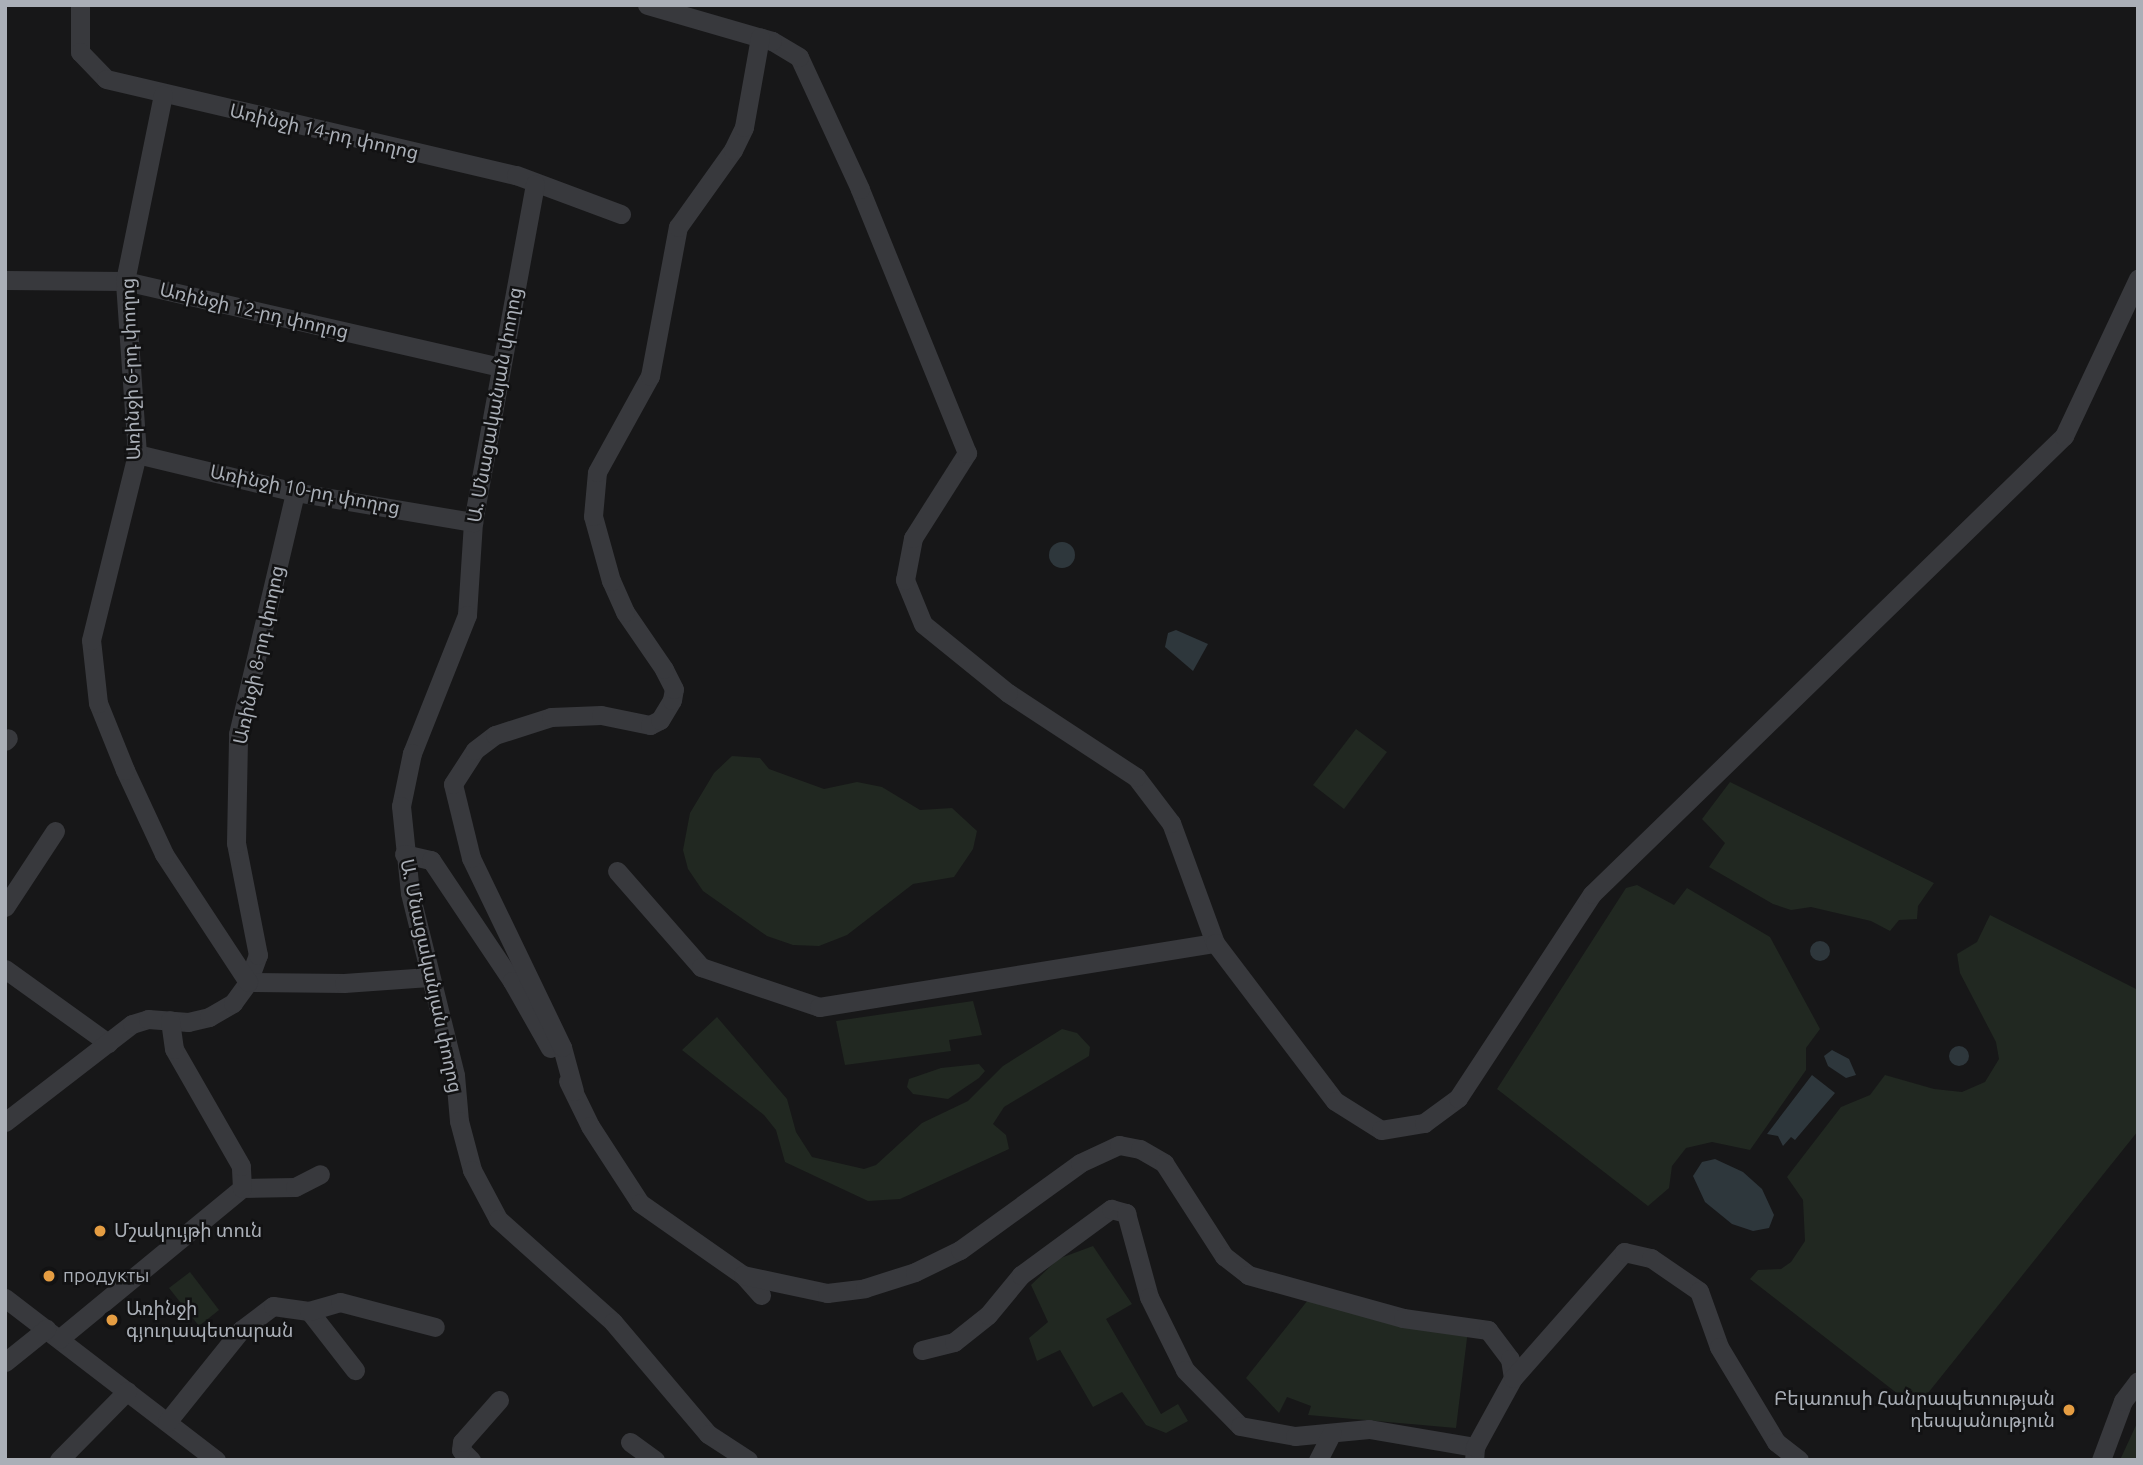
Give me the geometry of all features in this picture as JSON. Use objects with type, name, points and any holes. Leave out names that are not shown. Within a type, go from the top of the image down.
[{"type":"street","name":"Առինջի 14-րդ փողոց","points":[[80,5],[78,40],[86,63],[106,79],[163,95],[516,175],[621,214]]},
{"type":"street","points":[[648,5],[760,37],[799,57],[860,189],[967,453],[912,538],[905,580],[923,624],[1008,693],[1136,777],[1171,823],[1215,943],[1335,1101],[1381,1130],[1424,1123],[1458,1098],[1592,894],[2064,436],[2138,279]]},
{"type":"street","points":[[574,1091],[562,1047],[471,858],[453,784],[475,750],[495,735],[551,717],[601,715],[650,725],[660,720],[672,699],[674,690],[664,669],[625,612],[611,580],[597,537],[593,501],[597,472],[650,376],[678,227],[733,150],[744,127],[760,37]]},
{"type":"street","name":"Առինջի 6-րդ փողոց","points":[[163,95],[125,281],[137,454],[91,640],[98,703],[164,854],[247,982]]},
{"type":"street","name":"Ա. Մնացականյան փողոց","points":[[535,184],[473,522],[467,615],[412,753],[401,806],[404,853],[429,977],[455,1075],[459,1121],[472,1170],[498,1219],[613,1322],[708,1434],[748,1460]]},
{"type":"street","name":"Առինջի 12-րդ փողոց","points":[[5,280],[125,281],[500,367]]},
{"type":"street","name":"Առինջի 10-րդ փողոց","points":[[137,454],[295,492],[473,522]]},
{"type":"street","name":"Առինջի 8-րդ փողոց","points":[[247,982],[258,955],[236,843],[238,734],[295,492]]},
{"type":"street","points":[[5,906],[55,831]]},
{"type":"street","points":[[404,853],[431,860],[512,981],[574,1091],[590,1126],[640,1203],[743,1275],[761,1296]]},
{"type":"street","points":[[617,871],[701,967],[818,1007],[1215,943]]},
{"type":"street","points":[[5,968],[108,1043]]},
{"type":"street","points":[[5,1122],[132,1024],[148,1018],[170,1020],[209,1017],[233,1003],[247,982],[429,977]]},
{"type":"street","points":[[170,1020],[174,1049],[241,1166],[242,1188]]},
{"type":"street","points":[[743,1275],[827,1293],[865,1288],[915,1272],[960,1250],[1061,1176],[1119,1145],[1140,1149],[1164,1163],[1224,1256],[1248,1275],[1403,1318],[1488,1330],[1510,1359],[1514,1378]]},
{"type":"street","points":[[5,1362],[52,1334],[242,1188],[295,1187],[320,1174]]},
{"type":"street","points":[[922,1350],[954,1342],[988,1315],[1021,1275],[1111,1209],[1126,1213],[1149,1297],[1185,1370],[1240,1426],[1295,1436],[1368,1429],[1474,1453],[1514,1378],[1624,1252],[1651,1258],[1699,1291],[1719,1347],[1776,1442],[1799,1460]]},
{"type":"street","points":[[5,1298],[216,1460]]},
{"type":"street","points":[[167,1422],[241,1330],[273,1306],[309,1311],[340,1302],[435,1327]]},
{"type":"street","points":[[309,1311],[355,1370]]},
{"type":"street","points":[[2101,1460],[2123,1401],[2138,1381]]},
{"type":"street","points":[[59,1460],[127,1391]]},
{"type":"street","points":[[471,1460],[461,1450],[462,1442],[499,1400]]},
{"type":"street","points":[[1318,1460],[1332,1433]]},
{"type":"street","points":[[630,1442],[655,1460]]},
{"type":"shaded area","points":[[1062,542],[1071,546],[1075,555],[1071,564],[1062,568],[1053,564],[1049,555],[1053,546]]},
{"type":"shaded area","points":[[1176,630],[1208,644],[1193,671],[1165,647],[1168,633]]},
{"type":"shaded area","points":[[1356,729],[1387,752],[1344,809],[1313,785]]},
{"type":"shaded area","points":[[732,756],[760,758],[769,769],[824,789],[857,782],[882,787],[920,810],[952,808],[977,831],[973,849],[954,877],[913,884],[847,935],[819,946],[793,945],[767,936],[703,891],[688,869],[683,850],[690,813],[714,773]]},
{"type":"shaded area","points":[[1730,782],[1934,883],[1918,906],[1917,919],[1899,920],[1890,931],[1871,921],[1811,907],[1791,910],[1773,904],[1709,867],[1725,843],[1702,819]]},
{"type":"shaded area","points":[[1637,885],[1674,905],[1687,888],[1770,937],[1820,1029],[1806,1048],[1806,1070],[1750,1150],[1712,1142],[1686,1148],[1672,1166],[1669,1188],[1648,1206],[1497,1089],[1626,888]]},
{"type":"shaded area","points":[[1990,915],[2138,990],[2138,1131],[1916,1408],[1750,1279],[1758,1270],[1781,1269],[1791,1262],[1805,1241],[1803,1200],[1787,1177],[1841,1107],[1870,1095],[1885,1075],[1934,1089],[1962,1092],[1985,1082],[1999,1059],[1996,1042],[1960,973],[1957,954],[1977,942]]},
{"type":"shaded area","points":[[1820,941],[1827,944],[1830,951],[1827,958],[1820,961],[1813,958],[1810,951],[1813,944]]},
{"type":"shaded area","points":[[973,1001],[982,1035],[949,1040],[951,1051],[845,1065],[836,1021]]},
{"type":"shaded area","points":[[717,1017],[787,1099],[796,1132],[812,1157],[864,1169],[876,1165],[922,1123],[968,1101],[1003,1066],[1062,1029],[1077,1033],[1090,1047],[1089,1056],[1004,1107],[993,1124],[1006,1135],[1009,1149],[900,1199],[868,1201],[785,1162],[776,1130],[764,1115],[682,1050]]},
{"type":"shaded area","points":[[1959,1046],[1966,1049],[1969,1056],[1966,1063],[1959,1066],[1952,1063],[1949,1056],[1952,1049]]},
{"type":"shaded area","points":[[1832,1050],[1849,1059],[1856,1075],[1846,1078],[1828,1066],[1824,1056]]},
{"type":"shaded area","points":[[979,1064],[985,1071],[979,1078],[948,1099],[913,1094],[907,1087],[909,1079],[941,1068]]},
{"type":"shaded area","points":[[1812,1075],[1835,1093],[1795,1140],[1791,1137],[1783,1146],[1778,1136],[1767,1134]]},
{"type":"shaded area","points":[[1715,1159],[1743,1172],[1762,1189],[1774,1215],[1769,1228],[1753,1231],[1732,1224],[1705,1202],[1693,1176],[1702,1162]]},
{"type":"shaded area","points":[[1093,1246],[1132,1304],[1106,1319],[1161,1414],[1178,1404],[1188,1421],[1166,1433],[1146,1425],[1122,1392],[1093,1407],[1060,1350],[1037,1361],[1029,1338],[1048,1322],[1031,1285],[1058,1259]]},
{"type":"shaded area","points":[[190,1272],[219,1310],[199,1326],[169,1288]]},
{"type":"shaded area","points":[[1308,1300],[1468,1330],[1456,1428],[1308,1415],[1311,1406],[1287,1397],[1279,1413],[1246,1378]]},
{"type":"shaded area","points":[[2138,1421],[2138,1460],[2120,1460]]},
{"type":"place","name":"Մշակույթի տուն","points":[[100,1231]]},
{"type":"place","name":"продукты","points":[[49,1276]]},
{"type":"place","name":"Առինջի գյուղապետարան","points":[[112,1320]]},
{"type":"place","name":"Բելառուսի Հանրապետության դեսպանություն","points":[[2069,1410]]}]
